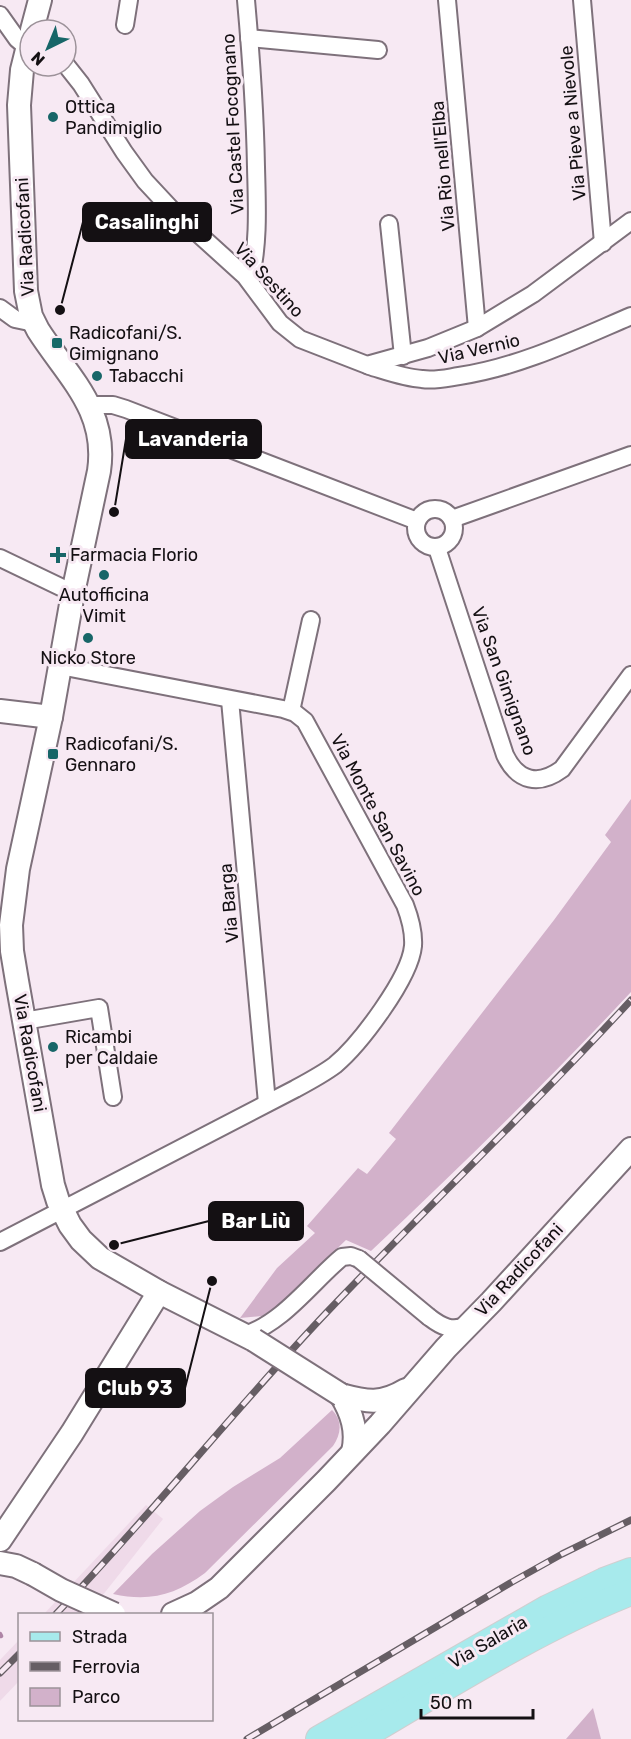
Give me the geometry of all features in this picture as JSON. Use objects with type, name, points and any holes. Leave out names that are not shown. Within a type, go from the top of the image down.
[{"type":"main road","points":[[604,1581],[631,1560]]},
{"type":"main road","name":"Via Salaria","points":[[319,1739],[533,1616],[604,1581],[631,1571]]},
{"type":"main road","name":"Via Salaria","points":[[358,1739],[545,1631],[631,1592]]},
{"type":"main road","points":[[545,1631],[594,1621],[631,1609]]},
{"type":"street","name":"Via Radicofani","points":[[35,18],[39,0]]},
{"type":"street","points":[[125,25],[129,0]]},
{"type":"street","name":"Via Castel Focognano","points":[[246,0],[254,94],[257,230],[255,261],[250,282]]},
{"type":"street","name":"Via Rio nell'Elba","points":[[447,0],[477,328]]},
{"type":"street","name":"Via Pieve a Nievole","points":[[582,0],[603,243]]},
{"type":"street","points":[[0,15],[18,39]]},
{"type":"street","points":[[249,38],[378,50]]},
{"type":"street","name":"Via Radicofani","points":[[21,78],[19,105],[27,296],[24,321],[90,405],[99,434],[100,463],[73,593],[51,717],[18,869],[12,918],[12,951],[53,1185],[62,1209],[75,1232],[93,1252],[119,1270],[249,1337],[342,1257],[351,1256],[359,1259],[438,1324],[455,1329],[468,1325],[631,1149]]},
{"type":"street","name":"Via Sestino","points":[[76,78],[124,152],[157,194],[250,282],[276,319],[294,336],[367,365]]},
{"type":"street","points":[[367,365],[447,342],[477,328],[525,300],[631,221]]},
{"type":"street","points":[[389,224],[403,356]]},
{"type":"street","points":[[0,308],[24,321]]},
{"type":"street","name":"Via Vernio","points":[[367,365],[423,380],[479,373],[508,366],[543,353],[631,316]]},
{"type":"street","points":[[0,329],[24,321]]},
{"type":"street","points":[[90,405],[113,405],[126,409],[417,521]]},
{"type":"street","points":[[452,519],[631,455]]},
{"type":"street","points":[[435,509],[452,519],[454,531],[447,543],[437,548],[429,546],[418,538],[417,521],[422,514],[435,509]]},
{"type":"street","name":"Via San Gimignano","points":[[437,548],[506,755],[516,772],[525,777],[545,779],[562,769],[631,675]]},
{"type":"street","points":[[0,558],[73,593]]},
{"type":"street","points":[[60,666],[291,711],[311,620]]},
{"type":"street","name":"Via Barga","points":[[230,700],[267,1103]]},
{"type":"street","points":[[0,711],[51,717]]},
{"type":"street","name":"Via Monte San Savino","points":[[0,1242],[295,1089],[327,1070],[351,1049],[371,1025],[401,978],[408,964],[413,944],[411,925],[405,905],[305,721],[300,715],[291,711]]},
{"type":"street","points":[[24,1021],[99,1008],[113,1097]]},
{"type":"street","points":[[0,1540],[72,1434],[159,1292]]},
{"type":"street","points":[[175,1613],[197,1604],[219,1588],[354,1452],[468,1325]]},
{"type":"street","points":[[249,1337],[352,1403],[380,1424]]},
{"type":"street","points":[[352,1403],[382,1401],[415,1384]]},
{"type":"street","points":[[352,1403],[354,1452]]},
{"type":"street","points":[[0,1563],[16,1566],[111,1613]]},
{"type":"shaded area","points":[[146,1505],[163,1519],[102,1596],[85,1613],[45,1613]]},
{"type":"shaded area","points":[[18,1641],[18,1682],[0,1701],[0,1660]]},
{"type":"green space","points":[[631,799],[631,992],[503,1124],[371,1251],[346,1240],[276,1307],[262,1316],[240,1318],[277,1268],[315,1233],[307,1226],[358,1168],[367,1174],[396,1139],[389,1133],[554,920],[611,842],[605,835]]},
{"type":"green space","points":[[332,1410],[336,1414],[340,1428],[333,1446],[205,1573],[183,1587],[162,1595],[139,1597],[113,1594],[152,1554],[200,1511],[280,1458]]},
{"type":"green space","points":[[593,1708],[601,1739],[566,1739]]},
{"type":"railway","points":[[57,1613],[328,1311],[631,1000]]},
{"type":"railway","points":[[247,1739],[512,1582],[631,1520]]},
{"type":"railway","points":[[0,1673],[18,1655]]},
{"type":"place","name":"Ottica Pandimiglio","points":[[53,117]]},
{"type":"place","name":"Casalinghi","points":[[60,310]]},
{"type":"place","name":"Radicofani/S. Gimignano","points":[[57,343]]},
{"type":"place","name":"Tabacchi","points":[[97,376]]},
{"type":"place","name":"Lavanderia","points":[[114,512]]},
{"type":"place","name":"Farmacia Florio","points":[[58,555]]},
{"type":"place","name":"Autofficina Vimit","points":[[104,575]]},
{"type":"place","name":"Nicko Store","points":[[88,638]]},
{"type":"place","name":"Radicofani/S. Gennaro","points":[[53,754]]},
{"type":"place","name":"Ricambi per Caldaie","points":[[53,1047]]},
{"type":"place","name":"Bar Liù","points":[[114,1245]]},
{"type":"place","name":"Club 93","points":[[212,1281]]}]
